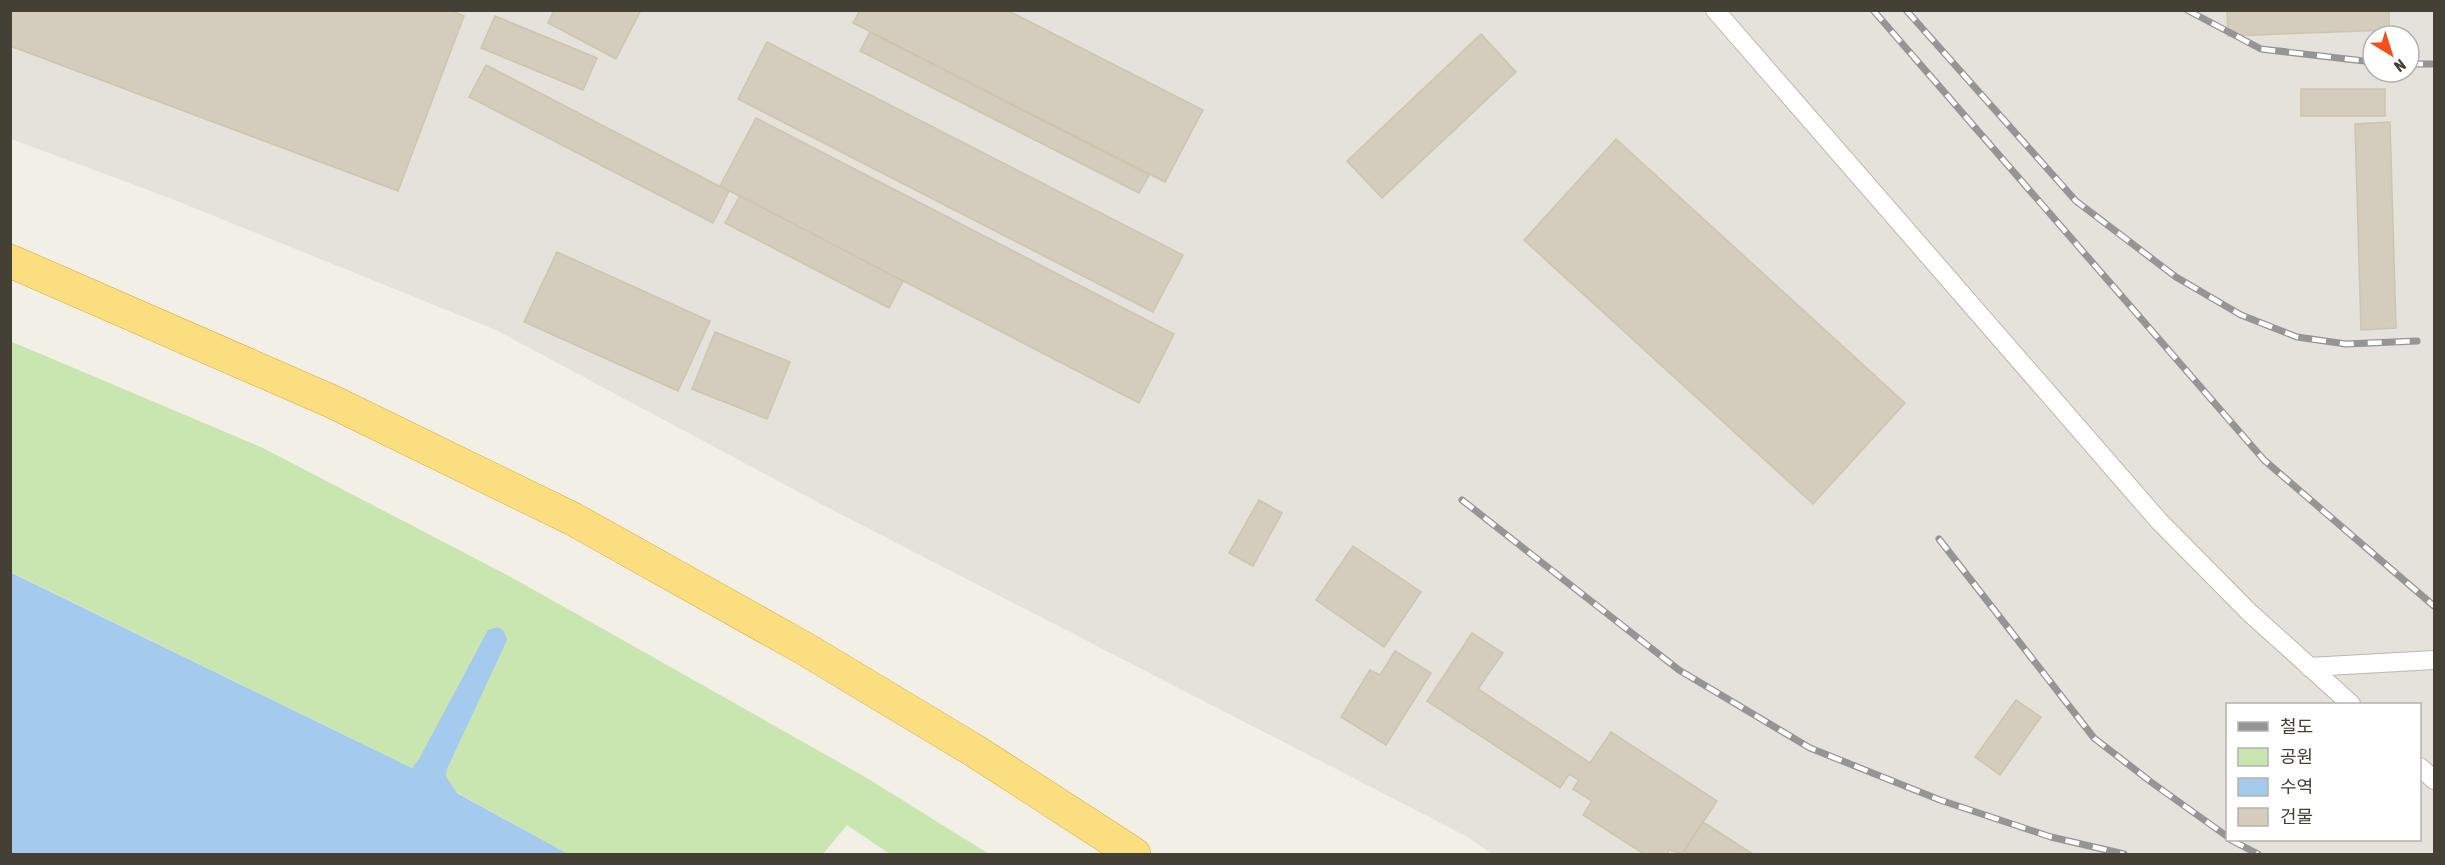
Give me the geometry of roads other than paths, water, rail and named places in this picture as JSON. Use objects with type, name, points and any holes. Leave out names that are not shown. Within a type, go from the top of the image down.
[{"type":"highway","points":[[10,261],[333,402],[573,519],[807,650],[975,751],[1134,855]]},
{"type":"lane","points":[[1715,10],[2159,521],[2250,613],[2349,703]]},
{"type":"lane","points":[[2310,667],[2434,660]]},
{"type":"lane","points":[[2421,768],[2434,780]]},
{"type":"water","points":[[10,572],[412,768],[488,630],[498,627],[504,631],[507,640],[447,769],[446,776],[457,793],[568,854],[11,854]]},
{"type":"railway","points":[[1873,10],[2264,460],[2434,606]]},
{"type":"railway","points":[[1906,10],[2076,201],[2176,277],[2241,315],[2297,337],[2346,344],[2417,341]]},
{"type":"railway","points":[[2187,10],[2261,49],[2361,61]]},
{"type":"railway","points":[[2421,64],[2434,64]]},
{"type":"railway","points":[[1462,500],[1679,670],[1810,748],[1940,800],[2051,837],[2124,854]]},
{"type":"railway","points":[[1939,539],[2094,738],[2226,836]]},
{"type":"railway","points":[[2233,841],[2258,854]]}]
